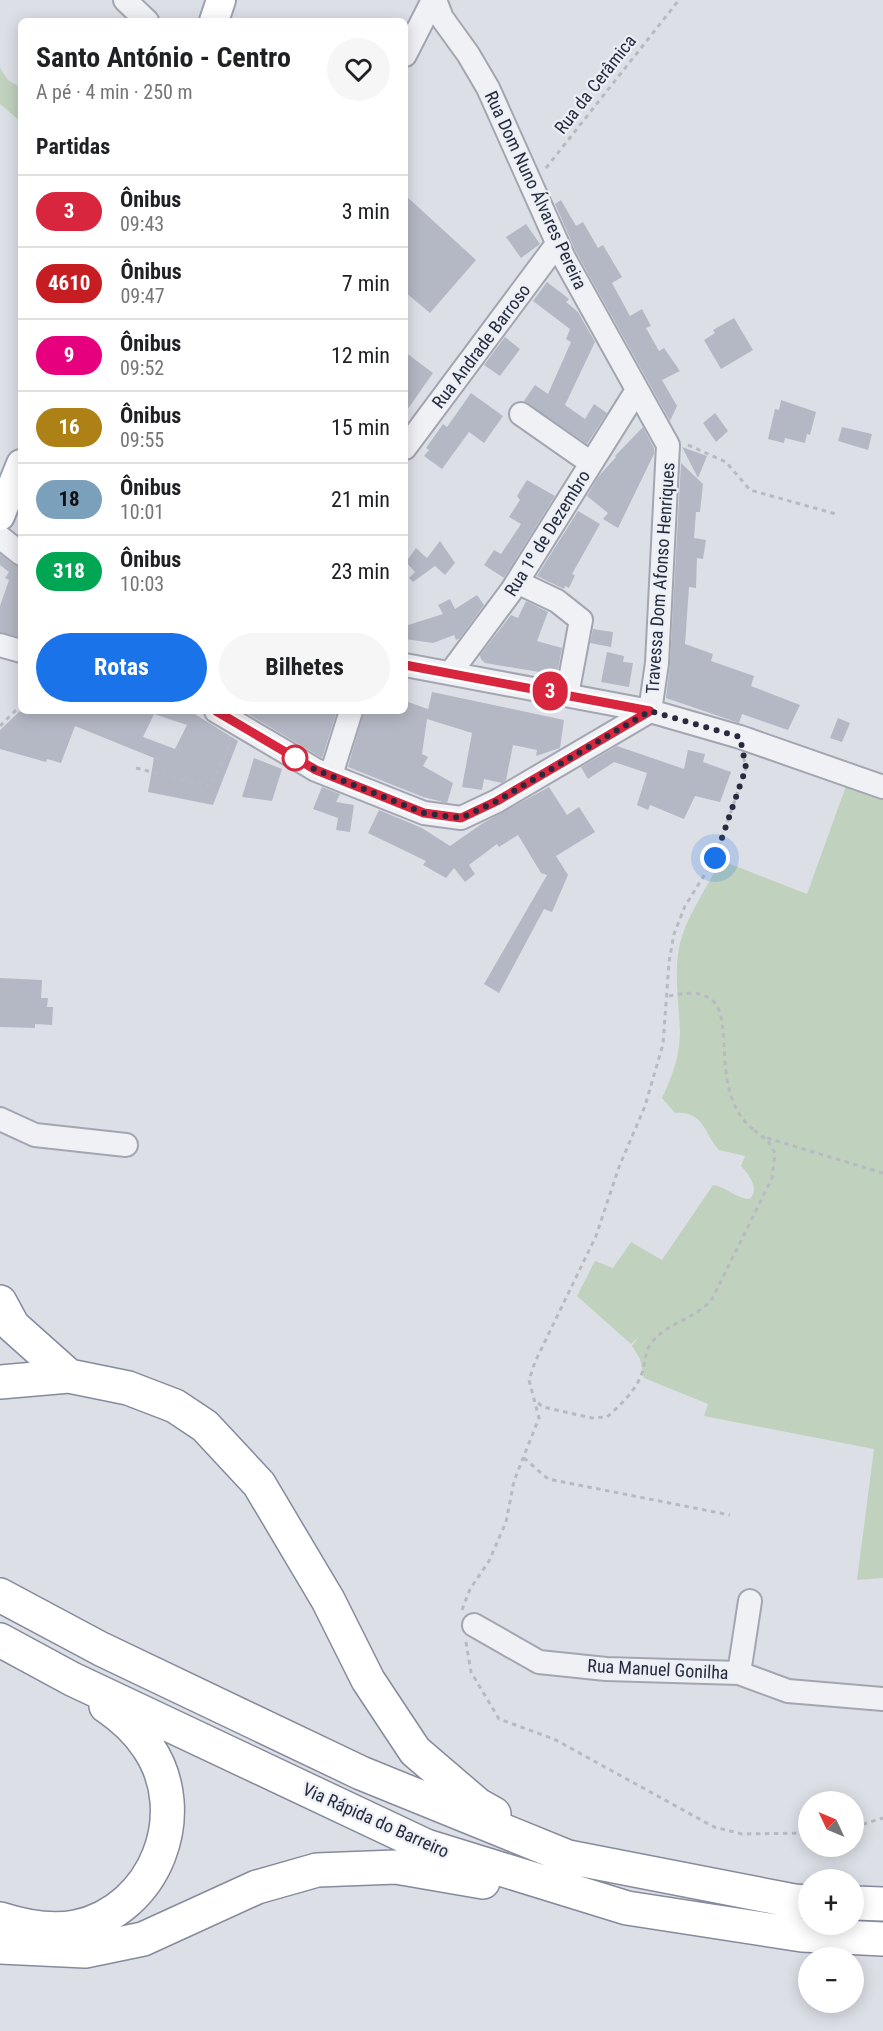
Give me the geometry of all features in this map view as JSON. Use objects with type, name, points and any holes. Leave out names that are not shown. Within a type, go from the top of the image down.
[{"type":"highway","points":[[0,1302],[13,1326],[69,1376]]},
{"type":"highway","points":[[0,1382],[69,1376],[128,1388],[175,1406],[205,1426],[259,1484],[328,1600],[368,1680],[415,1751],[478,1805],[568,1857]]},
{"type":"highway","name":"Via Rápida do Barreiro","points":[[0,1595],[101,1649],[361,1773],[568,1857],[798,1901]]},
{"type":"highway","name":"Via Rápida do Barreiro","points":[[0,1640],[72,1679],[426,1846],[627,1908],[802,1935],[883,1939]]},
{"type":"highway","points":[[0,1919],[42,1929],[75,1927],[97,1920],[131,1898],[155,1867],[161,1852],[168,1827],[169,1804],[158,1764],[134,1729],[72,1679]]},
{"type":"highway","points":[[0,1947],[85,1951],[143,1938],[257,1887],[317,1870],[396,1867],[627,1908]]},
{"type":"highway","points":[[864,1903],[883,1904]]},
{"type":"main road","points":[[215,18],[221,0]]},
{"type":"main road","points":[[0,516],[18,473]]},
{"type":"street","points":[[125,0],[144,18]]},
{"type":"street","points":[[408,49],[434,0]]},
{"type":"street","name":"Rua Dom Nuno Álvares Pereira","points":[[434,0],[442,18],[468,54],[488,88],[557,244],[666,441]]},
{"type":"street","name":"Rua Andrade Barroso","points":[[408,444],[557,244]]},
{"type":"street","name":"Rua 1º de Dezembro","points":[[451,672],[517,582],[637,390]]},
{"type":"street","points":[[521,414],[591,463]]},
{"type":"street","name":"Travessa Dom Afonso Henriques","points":[[650,711],[657,663],[666,441]]},
{"type":"street","points":[[0,537],[18,552]]},
{"type":"street","points":[[517,582],[557,601],[581,620],[567,695]]},
{"type":"street","points":[[0,645],[18,650]]},
{"type":"street","points":[[0,660],[18,664]]},
{"type":"street","points":[[408,665],[650,711],[740,737],[883,787]]},
{"type":"street","points":[[221,714],[331,775],[424,813],[461,818],[497,801],[650,711]]},
{"type":"street","points":[[331,775],[350,714]]},
{"type":"street","points":[[0,1119],[35,1135],[126,1145]]},
{"type":"street","points":[[739,1673],[750,1601]]},
{"type":"street","name":"Rua Manuel Gonilha","points":[[467,1626],[539,1662],[606,1669],[739,1673],[788,1691],[883,1699]]},
{"type":"path","name":"Rua da Cerâmica","points":[[531,186],[679,0]]},
{"type":"path","points":[[666,441],[718,456],[750,490],[836,514]]},
{"type":"path","points":[[0,726],[18,708]]},
{"type":"path","points":[[136,768],[210,786],[240,725]]},
{"type":"path","points":[[740,737],[746,768],[715,858],[685,906],[674,934],[669,962],[669,996],[663,1044],[645,1106],[619,1167],[596,1236],[529,1380],[539,1418],[514,1481],[506,1522],[489,1561],[470,1589],[467,1626],[471,1672],[499,1719],[554,1739],[714,1827],[742,1834],[798,1833]]},
{"type":"path","points":[[536,1402],[543,1407],[567,1413],[592,1418],[607,1417],[633,1389],[643,1372],[644,1360],[652,1342],[663,1332],[702,1312],[712,1299],[772,1178],[775,1153],[768,1141],[739,1115],[731,1096],[723,1062],[721,1017],[717,1005],[700,994],[669,996]]},
{"type":"path","points":[[754,1130],[781,1144],[883,1173]]},
{"type":"path","points":[[524,1458],[548,1479],[730,1515]]},
{"type":"path","points":[[864,1824],[883,1818]]},
{"type":"green space","points":[[0,68],[8,80],[18,86],[18,119],[0,104]]},
{"type":"green space","points":[[846,786],[883,798],[883,1578],[857,1580],[874,1449],[704,1416],[708,1404],[644,1378],[640,1359],[632,1346],[638,1338],[631,1344],[577,1296],[595,1261],[613,1268],[631,1242],[662,1260],[713,1185],[745,1198],[750,1199],[753,1195],[754,1186],[741,1166],[745,1156],[719,1150],[698,1119],[685,1113],[675,1113],[662,1098],[679,1049],[677,980],[679,948],[692,914],[720,860],[807,894]]},
{"type":"building","points":[[408,198],[476,260],[430,313],[408,295]]},
{"type":"building","points":[[561,200],[576,226],[583,222],[598,248],[603,245],[622,277],[612,283],[630,316],[642,309],[651,326],[646,328],[659,351],[664,348],[680,371],[662,380],[677,406],[670,421],[576,252],[555,204]]},
{"type":"building","points":[[526,224],[540,244],[521,258],[506,237]]},
{"type":"building","points":[[547,282],[569,299],[566,302],[578,312],[595,342],[565,405],[585,419],[594,404],[607,413],[587,444],[524,401],[535,385],[548,394],[571,342],[566,339],[570,329],[533,301]]},
{"type":"building","points":[[734,318],[753,350],[721,369],[704,340],[715,333],[713,330]]},
{"type":"building","points":[[505,337],[520,349],[500,376],[484,365]]},
{"type":"building","points":[[408,354],[433,373],[408,409]]},
{"type":"building","points":[[471,393],[503,416],[484,443],[469,432],[442,469],[424,456],[429,450],[426,448],[443,424],[447,427]]},
{"type":"building","points":[[781,400],[816,412],[810,435],[807,434],[805,443],[785,438],[784,443],[768,439],[775,409],[779,410]]},
{"type":"building","points":[[715,413],[728,431],[716,442],[703,423]]},
{"type":"building","points":[[643,427],[654,448],[654,454],[618,528],[603,519],[608,513],[587,496],[598,477],[615,456]]},
{"type":"building","points":[[842,427],[872,434],[868,450],[838,441]]},
{"type":"building","points":[[682,447],[707,456],[698,478]]},
{"type":"building","points":[[681,463],[703,484],[700,512],[696,512],[694,538],[706,540],[703,559],[697,558],[696,588],[689,587],[685,644],[713,654],[711,661],[754,676],[751,686],[800,705],[788,730],[742,714],[739,723],[666,698],[670,664]]},
{"type":"building","points":[[527,480],[555,496],[504,578],[484,565],[494,550],[501,554],[521,524],[509,517],[520,500],[517,496]]},
{"type":"building","points":[[578,511],[600,524],[572,574],[575,575],[569,588],[565,586],[564,589],[537,576]]},
{"type":"building","points":[[440,541],[455,563],[445,575],[435,566],[413,582],[409,578],[415,572],[408,564],[408,559],[416,548],[427,558]]},
{"type":"building","points":[[0,554],[18,566],[18,636],[0,632],[0,606],[9,580],[5,578],[9,572],[0,565]]},
{"type":"building","points":[[477,595],[484,605],[460,638],[456,640],[454,635],[433,643],[408,639],[408,625],[443,614],[438,605],[450,599],[455,609]]},
{"type":"building","points":[[526,601],[548,612],[537,641],[562,648],[557,675],[485,663],[481,659],[480,655],[511,615],[518,618]]},
{"type":"building","points":[[593,629],[613,632],[611,647],[590,643]]},
{"type":"building","points":[[607,652],[624,656],[623,662],[633,663],[629,687],[601,682]]},
{"type":"building","points":[[432,692],[564,720],[560,748],[536,756],[537,750],[513,745],[506,780],[502,783],[484,779],[482,790],[462,787],[472,733],[427,719],[422,754],[428,757],[423,766],[453,783],[447,803],[423,797],[348,767],[363,714],[408,714],[408,702],[428,709],[427,714]]},
{"type":"building","points":[[18,713],[195,714],[238,741],[213,805],[148,792],[154,758],[75,726],[61,763],[47,759],[46,762],[0,749],[0,730]],"holes":[[[154,714],[187,725],[175,749],[143,737]]]},
{"type":"building","points":[[248,714],[336,714],[322,758]]},
{"type":"building","points":[[838,718],[850,723],[842,742],[830,738]]},
{"type":"building","points":[[617,746],[684,769],[688,750],[705,754],[703,762],[731,772],[720,802],[695,796],[684,819],[650,805],[648,810],[637,805],[647,773],[614,762],[588,779],[581,767]]},
{"type":"building","points":[[254,758],[282,769],[272,801],[242,797]]},
{"type":"building","points":[[322,787],[340,794],[336,802],[354,805],[350,832],[336,830],[338,818],[313,809]]},
{"type":"building","points":[[549,787],[567,815],[579,807],[595,832],[556,856],[568,875],[552,912],[544,909],[499,993],[484,984],[547,875],[541,873],[518,835],[499,847],[497,844],[469,865],[475,874],[465,882],[454,868],[446,878],[423,865],[426,861],[368,833],[379,810],[422,828],[450,846],[483,823]]},
{"type":"building","points":[[0,978],[42,980],[41,998],[48,998],[47,1007],[53,1007],[52,1025],[35,1024],[35,1028],[0,1027]]},
{"type":"bus line","name":"3","points":[[221,714],[316,770],[424,813],[461,818],[497,801],[650,711],[408,665]]},
{"type":"route","points":[[295,758],[316,770],[424,813],[461,818],[497,801],[650,711],[740,737],[746,768],[715,858]]}]
